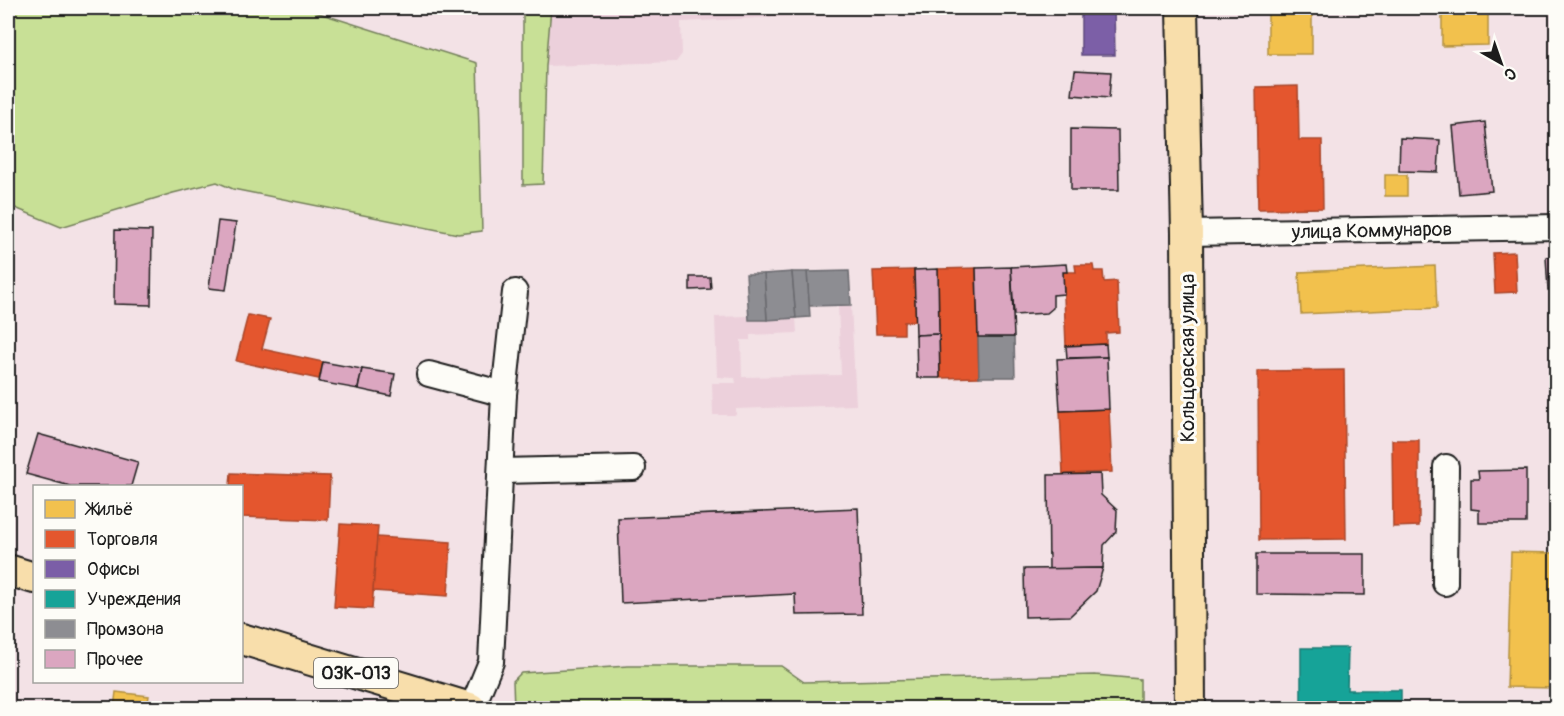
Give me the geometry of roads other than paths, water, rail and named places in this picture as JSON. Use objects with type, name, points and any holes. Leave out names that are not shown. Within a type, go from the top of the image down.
[{"type":"main road","name":"Кольцовская улица","points":[[1182,8],[1187,232],[1190,708]]},
{"type":"main road","points":[[8,570],[33,578]]},
{"type":"main road","name":"03К-013","points":[[243,639],[471,708]]},
{"type":"street","name":"улица Коммунаров","points":[[1187,232],[1557,227]]},
{"type":"street","points":[[471,708],[491,662],[504,394],[515,292]]},
{"type":"street","points":[[429,374],[504,394]]},
{"type":"street","points":[[1445,583],[1446,467]]},
{"type":"street","points":[[501,471],[633,468]]}]
